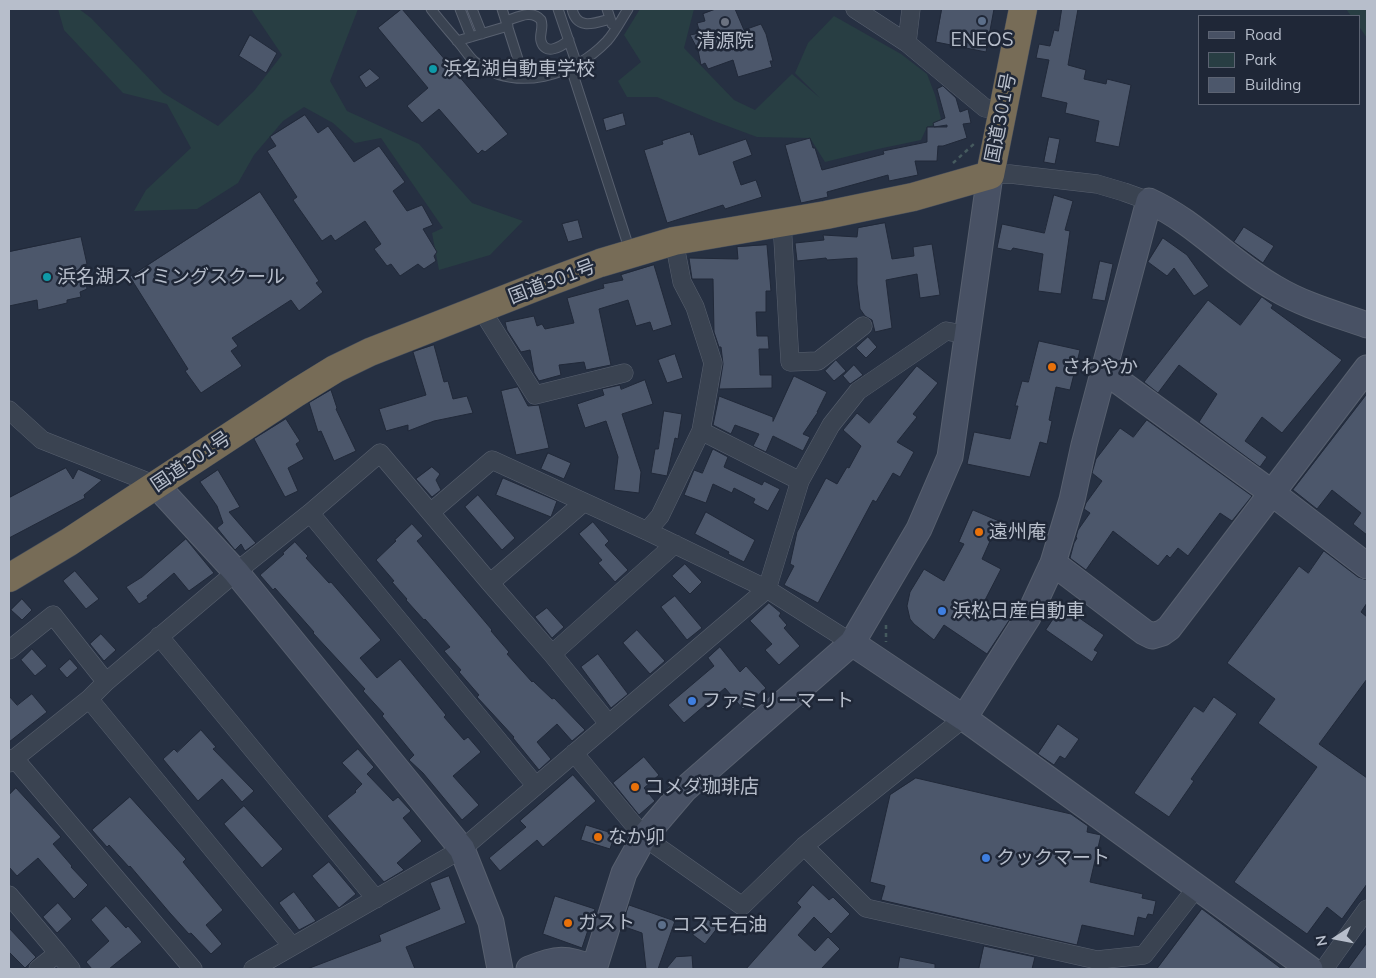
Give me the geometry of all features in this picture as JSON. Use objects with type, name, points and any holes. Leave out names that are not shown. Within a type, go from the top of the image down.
[{"type":"highway","name":"国道301号","points":[[9,578],[69,542],[287,398],[335,369],[370,352],[541,284],[674,241],[913,197],[990,175],[1023,9]]},
{"type":"street","points":[[855,9],[907,43],[985,108],[1003,111]]},
{"type":"street","points":[[907,43],[911,9]]},
{"type":"street","points":[[529,969],[551,960],[570,961],[594,968],[624,873],[644,837],[685,789],[852,643],[919,529],[945,471],[953,442],[990,175],[1010,174],[1097,184],[1149,201],[1172,213],[1235,262],[1274,288],[1308,304],[1367,325]]},
{"type":"street","points":[[574,753],[644,837],[742,906],[804,846],[964,718],[1028,617],[1053,563],[1072,500],[1149,201]]},
{"type":"street","points":[[782,222],[790,362],[818,361],[863,326]]},
{"type":"street","points":[[647,531],[660,516],[701,431],[713,363],[695,307],[682,282],[674,241]]},
{"type":"street","points":[[481,309],[535,396],[624,373]]},
{"type":"street","points":[[253,969],[462,849],[767,589],[800,480],[831,424],[858,391],[946,331],[968,335]]},
{"type":"street","points":[[1053,563],[1144,632],[1152,636],[1162,633],[1169,628],[1367,368]]},
{"type":"street","points":[[1104,370],[1272,492],[1367,566]]},
{"type":"street","points":[[9,410],[42,440],[156,485],[236,572],[462,849],[492,922],[500,969]]},
{"type":"street","points":[[701,431],[800,480]]},
{"type":"street","points":[[193,969],[11,761],[88,699],[160,636],[380,453],[490,584],[552,654],[608,723]]},
{"type":"street","points":[[431,512],[492,460],[647,531],[767,589],[964,718],[1310,969]]},
{"type":"street","points":[[490,584],[583,503]]},
{"type":"street","points":[[310,513],[536,786]]},
{"type":"street","points":[[552,654],[674,544]]},
{"type":"street","points":[[9,650],[53,615],[106,682]]},
{"type":"street","points":[[160,636],[376,900]]},
{"type":"street","points":[[88,699],[292,946]]},
{"type":"street","points":[[804,846],[866,908],[1097,960],[1144,962],[1197,887]]},
{"type":"street","points":[[9,895],[71,969]]},
{"type":"street","points":[[1324,969],[1367,909]]},
{"type":"street","points":[[38,969],[58,953]]},
{"type":"lane","points":[[430,9],[474,61],[497,75],[524,78],[549,75],[574,67],[597,51],[614,31],[628,9]]},
{"type":"lane","points":[[460,9],[470,37]]},
{"type":"lane","points":[[472,9],[482,34]]},
{"type":"lane","points":[[502,9],[524,78]]},
{"type":"lane","points":[[558,9],[569,40],[574,67],[630,254]]},
{"type":"lane","points":[[572,9],[577,20],[585,24],[595,24],[610,19]]},
{"type":"lane","points":[[607,9],[614,31]]},
{"type":"lane","points":[[457,41],[482,34],[525,15],[533,14],[542,20],[543,28],[540,39],[541,43],[547,48],[555,49],[569,40]]},
{"type":"path","points":[[947,170],[975,143]]},
{"type":"green space","points":[[58,9],[79,9],[91,18],[163,93],[218,126],[254,91],[282,55],[251,9],[358,9],[330,81],[347,111],[419,144],[472,203],[523,221],[490,255],[439,270],[432,233],[443,228],[381,138],[355,143],[333,123],[304,107],[283,121],[254,155],[238,183],[197,209],[134,211],[146,190],[191,148],[167,104],[123,93],[64,30]]},
{"type":"green space","points":[[640,9],[694,9],[684,48],[734,100],[755,110],[792,74],[820,98],[795,73],[808,43],[834,16],[901,54],[927,74],[935,95],[942,123],[927,127],[921,140],[825,162],[810,138],[757,137],[657,97],[627,97],[618,81],[641,62],[624,35]]},
{"type":"green space","points":[[1346,9],[1367,9],[1367,38],[1361,29],[1361,15],[1350,15]]},
{"type":"building","name":"浜名湖自動車学校","points":[[402,9],[508,134],[485,152],[482,150],[478,154],[439,109],[422,123],[407,106],[428,88],[378,28]]},
{"type":"building","points":[[716,9],[735,9],[744,30],[761,24],[766,34],[773,61],[770,61],[772,67],[738,77],[733,60],[708,69],[705,63],[701,65],[698,50],[690,35],[700,33],[697,23],[705,21],[703,14]]},
{"type":"building","points":[[942,9],[994,9],[986,52],[936,42]]},
{"type":"building","points":[[1062,9],[1078,9],[1068,65],[1086,70],[1084,79],[1106,84],[1107,79],[1131,85],[1119,147],[1095,142],[1099,121],[1065,113],[1067,103],[1041,97],[1049,60],[1036,58],[1039,44],[1050,46],[1054,30],[1058,31]]},
{"type":"building","points":[[250,35],[277,53],[266,73],[239,56]]},
{"type":"building","points":[[370,69],[380,78],[366,88],[359,77]]},
{"type":"building","points":[[943,86],[956,98],[960,112],[968,109],[971,123],[963,124],[967,138],[938,146],[937,161],[915,161],[918,175],[889,181],[888,175],[827,192],[828,197],[801,203],[785,145],[810,138],[822,170],[884,154],[883,151],[927,142],[927,127],[934,127],[933,123],[945,118],[937,89]]},
{"type":"building","points":[[623,113],[626,125],[606,131],[603,119]]},
{"type":"building","points":[[305,115],[318,133],[328,126],[354,162],[379,146],[405,182],[393,191],[407,211],[422,205],[433,225],[423,229],[437,252],[434,256],[436,261],[424,269],[418,264],[400,276],[391,264],[387,266],[374,249],[381,244],[365,221],[335,241],[331,235],[322,241],[293,200],[297,197],[267,151],[276,146],[270,137]]},
{"type":"building","points":[[690,132],[691,135],[693,134],[699,155],[746,139],[752,155],[733,162],[741,185],[756,180],[762,197],[725,209],[723,205],[667,223],[644,150],[663,144],[662,141]]},
{"type":"building","points":[[1049,137],[1060,139],[1055,164],[1044,162]]},
{"type":"building","points":[[260,192],[319,281],[316,283],[323,292],[299,311],[291,300],[232,338],[238,346],[231,351],[242,366],[201,393],[185,371],[188,369],[130,277]]},
{"type":"building","points":[[1054,195],[1073,201],[1065,230],[1070,231],[1061,294],[1038,291],[1043,254],[1013,248],[1011,251],[997,248],[1002,224],[1044,233]]},
{"type":"building","points":[[578,220],[583,238],[568,242],[562,224]]},
{"type":"building","points":[[885,223],[892,259],[914,256],[913,247],[932,244],[940,295],[920,298],[917,274],[886,280],[892,328],[875,332],[872,320],[865,316],[860,309],[857,284],[857,258],[827,260],[826,258],[797,261],[795,243],[824,240],[823,235],[857,237],[858,228]]},
{"type":"building","points":[[1244,227],[1274,246],[1263,263],[1234,242]]},
{"type":"building","name":"浜名湖スイミングスクール","points":[[81,237],[87,264],[83,265],[87,289],[80,292],[81,297],[67,300],[67,303],[38,310],[37,300],[9,306],[9,252]]},
{"type":"building","points":[[1163,238],[1187,255],[1209,286],[1194,296],[1174,268],[1167,276],[1148,262]]},
{"type":"building","points":[[767,245],[771,291],[766,291],[766,312],[756,312],[757,336],[768,336],[769,349],[759,349],[760,375],[772,375],[772,388],[719,389],[723,364],[721,347],[719,347],[714,332],[713,279],[692,279],[689,258],[738,259],[737,247]]},
{"type":"building","points":[[1100,261],[1113,264],[1105,301],[1092,299]]},
{"type":"building","points":[[654,265],[672,325],[653,331],[650,322],[636,326],[628,300],[599,309],[611,365],[586,370],[584,362],[559,365],[561,375],[539,381],[534,373],[530,350],[521,352],[507,330],[505,322],[534,316],[537,326],[542,324],[545,329],[574,323],[567,298],[604,288],[603,284],[623,280],[621,275]]},
{"type":"building","points":[[1262,297],[1273,305],[1271,308],[1342,360],[1282,433],[1262,417],[1245,441],[1267,457],[1260,467],[1199,422],[1217,394],[1179,365],[1158,393],[1144,382],[1208,300],[1240,325]]},
{"type":"building","points":[[868,337],[877,347],[866,358],[856,348]]},
{"type":"building","points":[[1039,341],[1080,350],[1070,390],[1056,387],[1049,420],[1052,421],[1047,444],[1040,442],[1030,477],[967,464],[974,432],[1010,439],[1018,406],[1015,406],[1022,381],[1028,382]]},
{"type":"building","points":[[434,345],[444,382],[448,381],[453,399],[467,396],[473,413],[434,421],[408,431],[408,425],[386,431],[379,409],[426,395],[413,352]]},
{"type":"building","points":[[675,354],[683,378],[667,383],[658,360]]},
{"type":"building","points":[[836,360],[846,371],[834,381],[825,371]]},
{"type":"building","points":[[854,365],[863,375],[850,384],[843,376]]},
{"type":"building","points":[[917,366],[938,383],[913,414],[917,417],[897,442],[914,452],[900,477],[893,473],[876,502],[873,500],[818,603],[784,585],[794,566],[790,564],[797,532],[826,478],[837,484],[847,467],[849,468],[861,446],[843,430],[857,413],[869,423]]},
{"type":"building","points":[[794,376],[827,392],[818,412],[803,434],[810,437],[803,451],[773,436],[766,452],[753,446],[759,434],[735,425],[731,434],[713,425],[719,396],[773,417],[773,421]]},
{"type":"building","points":[[645,380],[653,404],[622,414],[641,472],[639,493],[614,490],[618,457],[606,421],[585,428],[577,404],[604,395],[602,389],[620,385],[621,389]]},
{"type":"building","points":[[518,387],[528,406],[539,405],[549,448],[516,455],[501,391]]},
{"type":"building","points":[[331,390],[336,409],[356,451],[334,461],[321,431],[318,432],[309,403]]},
{"type":"building","points":[[1367,394],[1367,535],[1353,524],[1361,513],[1332,490],[1317,509],[1293,490]]},
{"type":"building","points":[[664,411],[682,414],[678,439],[675,438],[667,476],[651,473],[655,449],[658,449]]},
{"type":"building","points":[[286,419],[300,441],[296,444],[304,459],[288,468],[298,491],[285,497],[254,439]]},
{"type":"building","points":[[1147,420],[1252,496],[1232,521],[1220,513],[1188,556],[1178,548],[1170,558],[1167,555],[1158,566],[1113,531],[1086,570],[1070,558],[1078,530],[1090,513],[1084,509],[1086,503],[1102,481],[1092,473],[1096,459],[1120,428],[1133,437]]},
{"type":"building","points":[[713,449],[728,457],[724,467],[762,485],[764,481],[780,489],[768,511],[753,503],[755,499],[734,488],[732,493],[713,484],[706,503],[684,495],[694,470],[702,473]]},
{"type":"building","points":[[548,453],[571,463],[564,479],[541,469]]},
{"type":"building","points":[[432,467],[440,474],[436,480],[441,490],[432,497],[416,479]]},
{"type":"building","points":[[66,468],[73,479],[78,469],[102,480],[84,495],[85,498],[9,538],[9,498]]},
{"type":"building","points":[[218,470],[240,507],[229,512],[256,543],[245,551],[241,544],[235,550],[217,528],[223,523],[217,506],[200,482]]},
{"type":"building","points":[[503,478],[557,501],[551,517],[496,495]]},
{"type":"building","points":[[478,495],[515,538],[502,550],[465,507]]},
{"type":"building","points":[[973,510],[999,521],[982,559],[1001,569],[983,604],[1010,619],[987,654],[944,625],[934,640],[910,619],[907,606],[910,592],[924,569],[944,581],[964,544],[959,542]]},
{"type":"building","points":[[706,512],[755,540],[744,562],[695,534]]},
{"type":"building","points":[[593,522],[609,541],[605,545],[628,570],[615,582],[598,563],[602,560],[579,534]]},
{"type":"building","points":[[412,524],[423,536],[417,541],[492,630],[509,652],[507,654],[532,682],[552,699],[554,698],[585,730],[572,741],[557,724],[537,742],[551,759],[539,770],[514,737],[477,697],[479,695],[444,651],[450,647],[406,600],[392,582],[394,581],[376,560]]},
{"type":"building","points":[[186,539],[214,573],[189,591],[174,573],[139,604],[126,587],[142,577]]},
{"type":"building","points":[[295,542],[308,556],[306,558],[329,583],[331,582],[381,640],[360,658],[377,678],[400,659],[464,740],[468,737],[481,752],[453,776],[479,805],[462,820],[423,773],[409,760],[414,755],[382,716],[384,714],[363,691],[365,689],[313,633],[275,588],[273,590],[260,575]]},
{"type":"building","points":[[1324,551],[1358,577],[1367,580],[1367,603],[1361,612],[1367,617],[1367,679],[1319,744],[1367,778],[1367,884],[1342,919],[1327,907],[1307,934],[1234,882],[1317,767],[1258,723],[1275,699],[1227,663],[1299,566],[1308,573]]},
{"type":"building","points":[[685,564],[702,582],[690,594],[672,576]]},
{"type":"building","points":[[75,571],[99,599],[86,609],[63,581]]},
{"type":"building","points":[[675,596],[702,628],[687,640],[661,607]]},
{"type":"building","points":[[22,599],[32,610],[22,620],[11,610]]},
{"type":"building","points":[[769,603],[781,613],[779,616],[787,625],[784,628],[800,646],[779,665],[765,650],[772,644],[750,621]]},
{"type":"building","points":[[1062,606],[1104,635],[1094,650],[1098,652],[1092,662],[1046,630]]},
{"type":"building","points":[[547,608],[564,627],[552,638],[535,617]]},
{"type":"building","points":[[637,630],[665,661],[650,674],[623,643]]},
{"type":"building","points":[[101,634],[116,650],[104,661],[90,644]]},
{"type":"building","points":[[720,647],[740,672],[746,666],[766,688],[743,709],[725,688],[684,723],[668,705],[714,666],[708,658]]},
{"type":"building","points":[[32,649],[47,666],[35,676],[21,660]]},
{"type":"building","points":[[598,654],[628,694],[611,708],[581,667]]},
{"type":"building","points":[[70,659],[78,668],[67,678],[59,669]]},
{"type":"building","points":[[32,694],[47,712],[9,742],[9,696],[17,705]]},
{"type":"building","points":[[1214,697],[1237,714],[1191,779],[1194,781],[1169,817],[1134,793],[1194,706],[1203,712]]},
{"type":"building","points":[[1058,724],[1079,739],[1065,759],[1060,756],[1054,765],[1038,754]]},
{"type":"building","points":[[201,730],[216,747],[213,749],[254,791],[242,802],[222,779],[198,801],[163,759],[174,749],[177,752]]},
{"type":"building","points":[[358,749],[374,767],[367,774],[393,801],[398,797],[411,811],[403,818],[422,841],[397,863],[404,870],[384,882],[327,816],[356,792],[362,784],[342,763]]},
{"type":"building","points":[[644,757],[659,775],[644,788],[655,801],[639,815],[613,783]]},
{"type":"building","points":[[573,775],[596,801],[543,847],[537,840],[500,871],[489,858],[526,827],[520,821]]},
{"type":"building","name":"クックマート","points":[[916,778],[1071,814],[1088,826],[1087,832],[1101,835],[1090,882],[1143,894],[1142,898],[1156,901],[1153,915],[1148,914],[1146,919],[1138,917],[1134,936],[1082,925],[1077,945],[881,900],[885,886],[870,882],[890,795]]},
{"type":"building","points":[[16,788],[61,837],[53,844],[88,885],[74,899],[38,858],[17,876],[9,867],[9,795]]},
{"type":"building","points":[[130,797],[186,859],[183,862],[223,910],[206,925],[222,944],[211,954],[191,933],[189,934],[130,866],[109,845],[107,847],[92,830]]},
{"type":"building","points":[[244,806],[283,849],[262,868],[224,824]]},
{"type":"building","name":"なか卯","points":[[586,825],[615,834],[610,849],[581,840]]},
{"type":"building","points":[[329,862],[356,894],[339,908],[312,876]]},
{"type":"building","points":[[449,876],[466,923],[406,947],[415,969],[307,969],[381,941],[379,935],[440,909],[430,883]]},
{"type":"building","points":[[813,885],[829,900],[833,897],[850,914],[831,934],[814,917],[798,935],[815,951],[828,937],[840,949],[821,969],[746,969],[801,907],[797,903]]},
{"type":"building","points":[[294,892],[316,921],[299,930],[279,903]]},
{"type":"building","points":[[555,896],[595,909],[582,948],[543,934]]},
{"type":"building","points":[[58,903],[72,919],[57,933],[43,917]]},
{"type":"building","points":[[629,905],[675,921],[658,969],[646,969],[642,933],[622,926]]},
{"type":"building","points":[[106,906],[142,942],[109,969],[92,969],[86,962],[109,941],[91,920]]},
{"type":"building","points":[[1202,909],[1282,969],[1157,969]]},
{"type":"building","points":[[706,918],[718,927],[705,944],[693,935]]},
{"type":"building","points":[[9,928],[36,957],[25,968],[9,952]]},
{"type":"building","points":[[1367,943],[1367,969],[1348,969]]},
{"type":"building","points":[[984,946],[1035,957],[1032,969],[979,969]]},
{"type":"building","points":[[692,956],[693,969],[666,969],[676,957]]},
{"type":"building","points":[[900,957],[935,964],[935,969],[898,969]]},
{"type":"place","name":"ENEOS","points":[[982,21]]},
{"type":"place","name":"清源院","points":[[725,22]]},
{"type":"place","name":"浜名湖自動車学校","points":[[433,69]]},
{"type":"place","name":"浜名湖スイミングスクール","points":[[47,277]]},
{"type":"place","name":"さわやか","points":[[1052,367]]},
{"type":"place","name":"遠州庵","points":[[979,532]]},
{"type":"place","name":"浜松日産自動車","points":[[942,611]]},
{"type":"place","name":"ファミリーマート","points":[[692,701]]},
{"type":"place","name":"コメダ珈琲店","points":[[635,787]]},
{"type":"place","name":"なか卯","points":[[598,837]]},
{"type":"place","name":"クックマート","points":[[986,858]]},
{"type":"place","name":"ガスト","points":[[568,923]]},
{"type":"place","name":"コスモ石油","points":[[662,925]]}]
